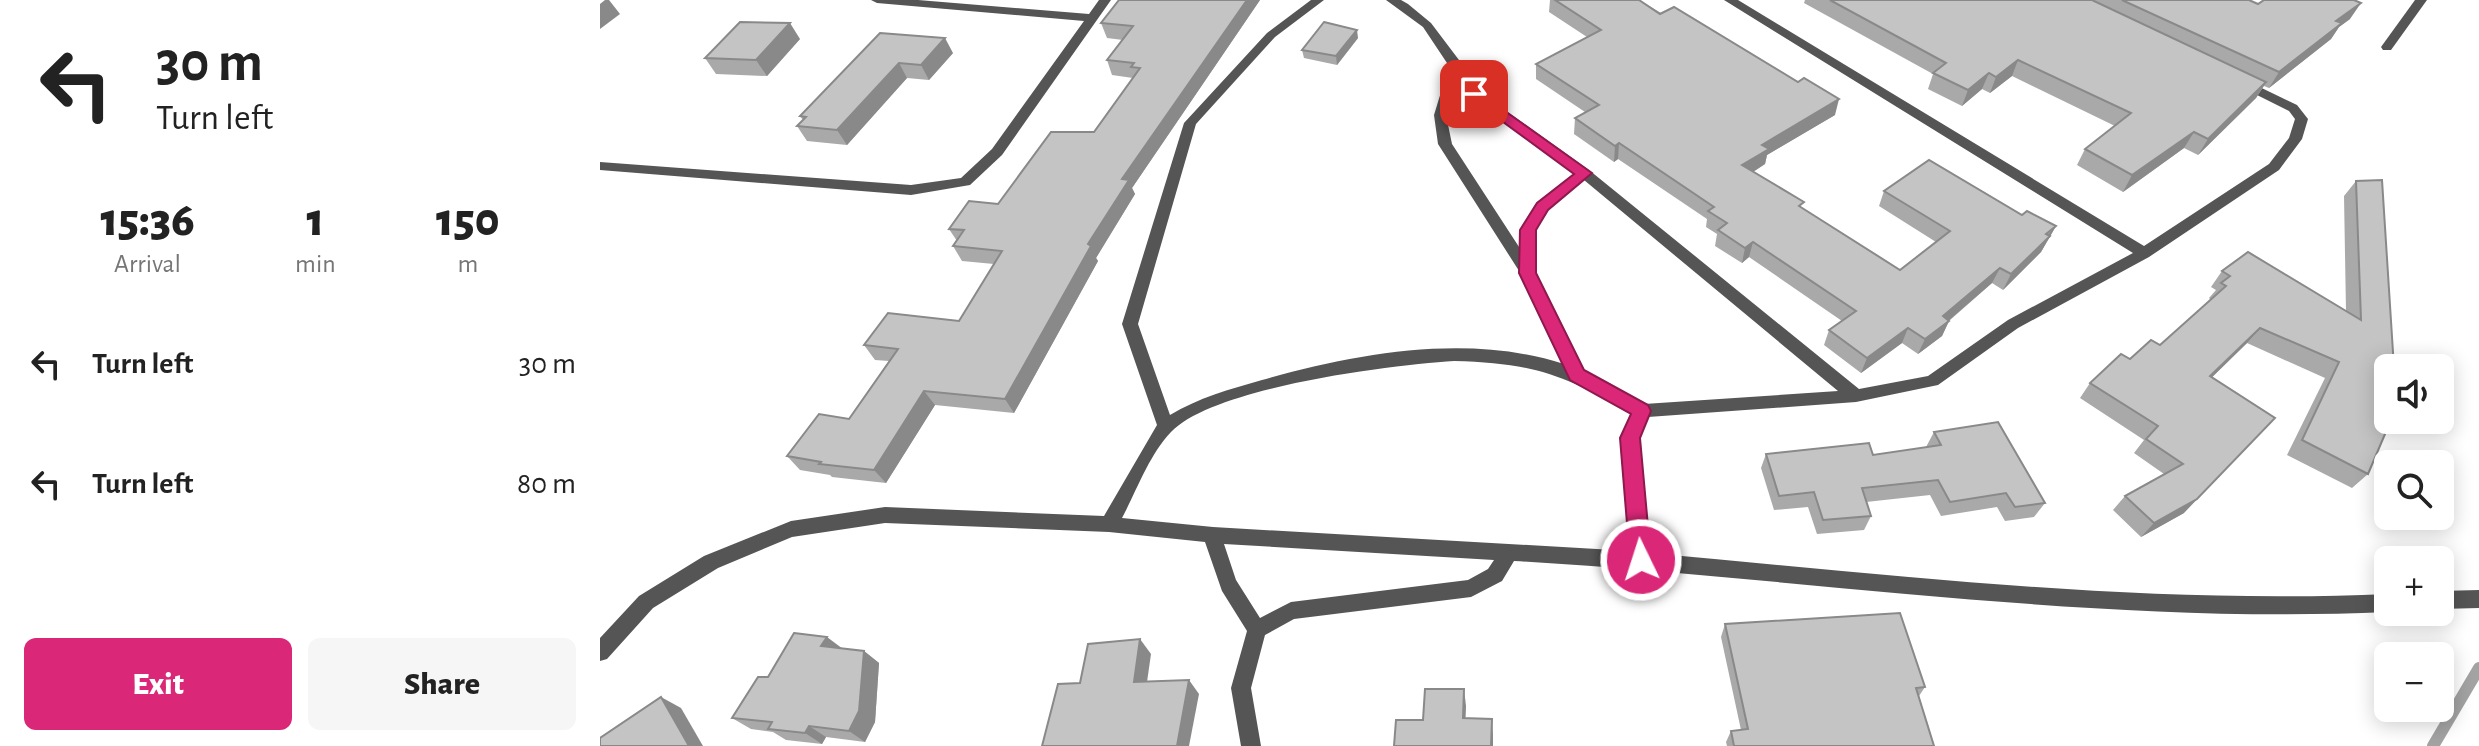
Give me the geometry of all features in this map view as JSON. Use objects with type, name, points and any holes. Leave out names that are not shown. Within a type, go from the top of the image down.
[{"type":"street","points":[[877,0],[1092,18]]},
{"type":"street","points":[[600,166],[911,190],[965,182],[997,152],[1105,0]]},
{"type":"street","points":[[1166,426],[1130,324],[1190,123],[1271,35],[1318,0]]},
{"type":"street","points":[[1392,0],[1427,25],[1474,94],[1584,173],[1856,396]]},
{"type":"street","points":[[1730,0],[2144,253]]},
{"type":"street","points":[[2387,47],[2421,0]]},
{"type":"street","points":[[1456,64],[1440,115],[1445,144],[1528,273],[1577,375]]},
{"type":"street","points":[[1109,524],[1135,480],[1148,450],[1166,426],[1200,406],[1327,371],[1449,355],[1530,360],[1577,375],[1642,411],[1856,396],[1932,381],[2013,324],[2144,253],[2274,167],[2295,139],[2302,119],[2293,108],[2221,73]]},
{"type":"street","points":[[1528,273],[1528,230],[1542,207],[1584,173]]},
{"type":"street","points":[[1641,560],[1630,438],[1642,411]]},
{"type":"street","points":[[600,652],[646,602],[711,562],[791,529],[885,515],[1109,524],[1213,535],[1641,560],[2054,598],[2297,607],[2374,604]]},
{"type":"street","points":[[1213,535],[1219,568],[1236,603],[1257,629]]},
{"type":"street","points":[[1251,746],[1241,688],[1257,629],[1291,611],[1471,588],[1495,575],[1508,554]]},
{"type":"street","points":[[2454,600],[2479,599]]},
{"type":"building","points":[[1119,0],[1247,0],[1122,179],[1129,180],[1088,244],[1091,246],[1005,399],[924,391],[874,470],[819,464],[821,462],[787,456],[819,414],[849,419],[898,349],[864,345],[888,313],[959,321],[1002,251],[953,246],[964,230],[949,229],[969,201],[998,204],[1051,132],[1094,132],[1140,68],[1131,67],[1134,63],[1107,60],[1133,26],[1101,23]]},
{"type":"building","points":[[1555,0],[1639,0],[1660,14],[1674,7],[1798,82],[1804,78],[1839,99],[1762,145],[1769,149],[1742,165],[1804,202],[1799,206],[1900,270],[1950,231],[1884,191],[1929,160],[2022,215],[2027,211],[2056,226],[2046,234],[2050,236],[2011,274],[2000,268],[1943,316],[1949,321],[1925,339],[1908,328],[1867,358],[1829,330],[1856,311],[1753,242],[1745,248],[1718,230],[1727,223],[1708,211],[1714,207],[1619,143],[1615,146],[1575,118],[1599,105],[1536,64],[1601,30]]},
{"type":"building","points":[[1830,0],[2092,0],[2266,82],[2208,139],[2194,132],[2132,175],[2085,149],[2131,113],[2018,60],[1996,77],[1989,73],[1968,90],[1933,73],[1946,63]]},
{"type":"building","points":[[2122,0],[2249,0],[2258,4],[2264,0],[2354,0],[2361,3],[2336,21],[2342,23],[2279,72]]},
{"type":"building","points":[[740,22],[790,23],[756,60],[705,58]]},
{"type":"building","points":[[1324,22],[1357,30],[1336,56],[1302,50]]},
{"type":"building","points":[[880,33],[945,38],[921,65],[899,63],[837,130],[797,126],[806,117],[800,116]]},
{"type":"building","points":[[2382,180],[2393,354],[2374,354],[2374,434],[2385,434],[2378,450],[2374,450],[2374,460],[2368,474],[2302,440],[2339,362],[2260,328],[2210,376],[2275,418],[2197,499],[2154,523],[2125,496],[2183,464],[2146,439],[2158,426],[2090,383],[2121,354],[2130,359],[2151,340],[2160,345],[2226,286],[2221,283],[2230,276],[2222,271],[2248,252],[2361,320],[2356,181]]},
{"type":"building","points":[[1998,422],[2045,503],[2015,507],[2006,493],[1950,502],[1938,480],[1862,488],[1871,516],[1823,520],[1814,492],[1779,496],[1766,454],[1869,443],[1873,455],[1941,445],[1934,432]]},
{"type":"building","points":[[1900,613],[1925,687],[1916,688],[1934,746],[1734,746],[1731,731],[1748,729],[1725,624]]},
{"type":"building","points":[[794,633],[827,637],[821,646],[864,651],[859,711],[849,731],[809,726],[805,733],[768,729],[772,722],[732,718],[758,677],[768,677]]},
{"type":"building","points":[[1140,639],[1134,682],[1189,680],[1177,746],[1042,746],[1058,684],[1080,683],[1088,644]]},
{"type":"building","points":[[1425,689],[1464,689],[1463,718],[1492,719],[1491,746],[1394,746],[1396,720],[1423,720]]},
{"type":"building","points":[[661,697],[689,746],[600,746],[600,738]]},
{"type":"waterway","points":[[2433,746],[2479,668]]},
{"type":"route","points":[[1474,94],[1584,173],[1542,207],[1528,230],[1528,273],[1577,375],[1642,411],[1630,438],[1641,560]]}]
